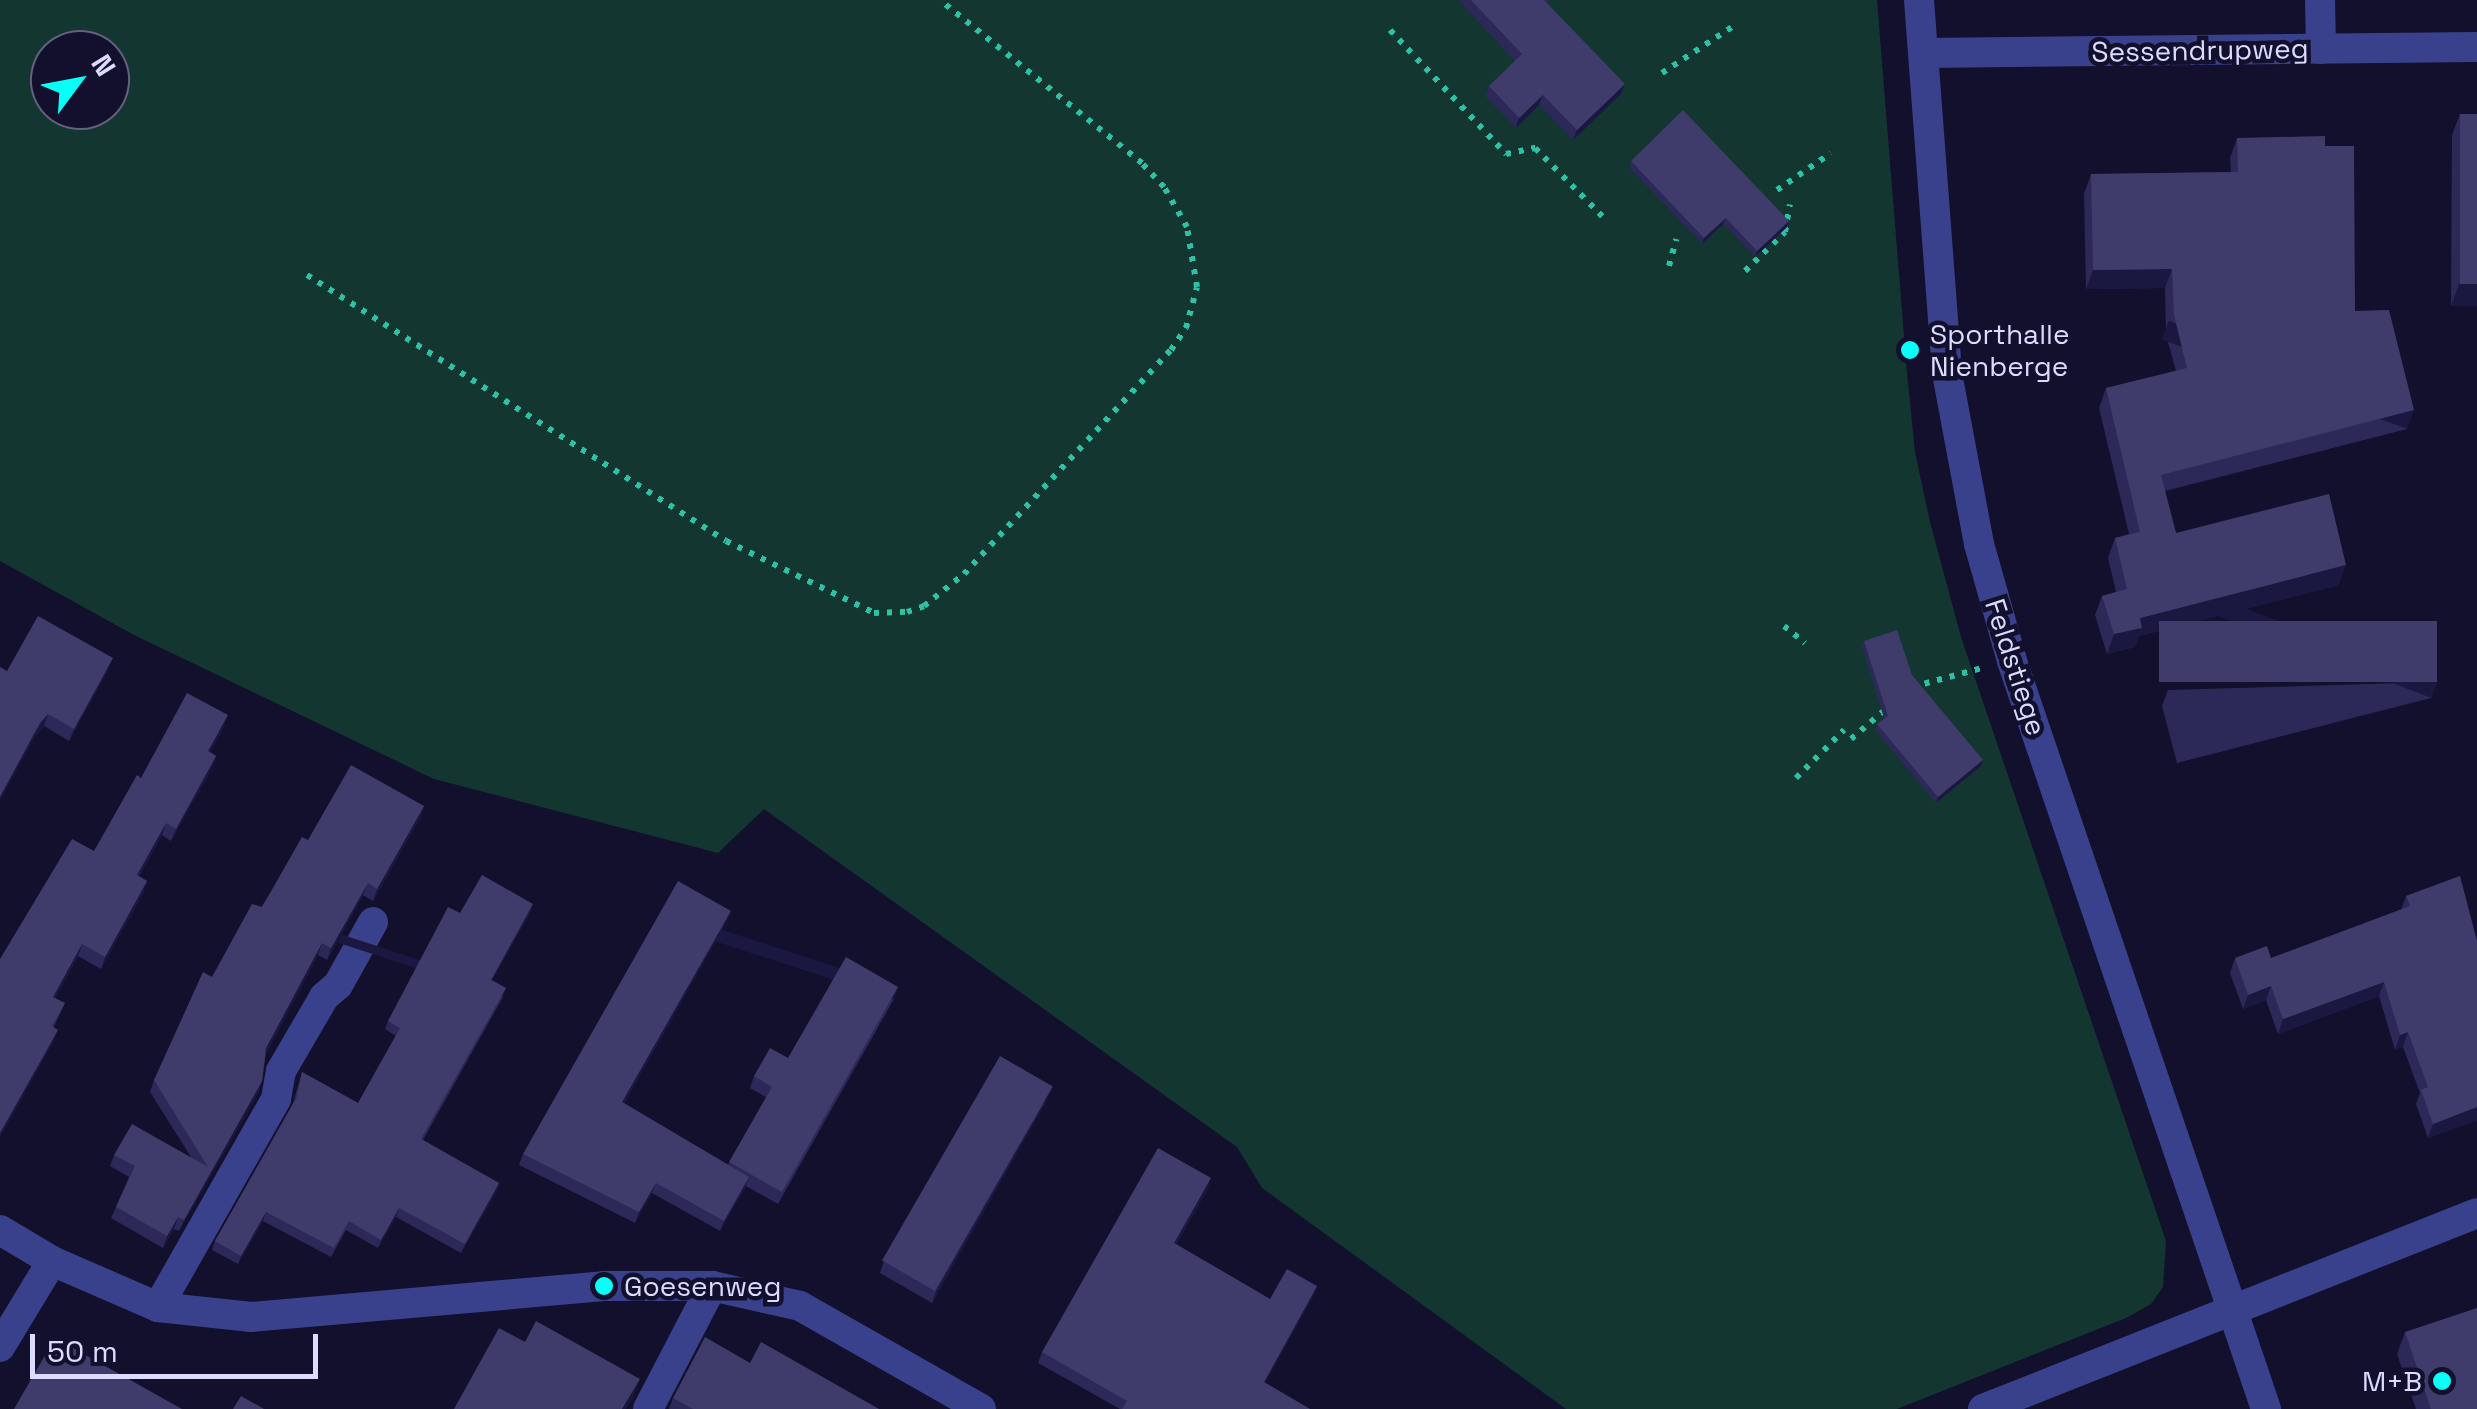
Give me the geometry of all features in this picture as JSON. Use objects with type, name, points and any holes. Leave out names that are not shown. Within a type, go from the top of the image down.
[{"type":"street","name":"Feldstiege","points":[[1919,0],[1948,373],[1979,544],[2012,661],[2266,1409]]},
{"type":"street","points":[[2320,0],[2321,49]]},
{"type":"street","name":"Sessendrupweg","points":[[1924,54],[2477,48]]},
{"type":"street","points":[[158,1306],[276,1099],[281,1072],[324,997],[338,985],[373,922]]},
{"type":"street","points":[[1983,1409],[2477,1214]]},
{"type":"street","points":[[0,1230],[52,1261],[158,1306],[251,1317],[604,1286],[712,1286],[800,1306],[981,1409]]},
{"type":"street","points":[[0,1347],[52,1261]]},
{"type":"street","points":[[648,1409],[712,1286]]},
{"type":"path","points":[[307,274],[726,541],[874,613],[907,612],[924,606],[964,574],[1172,350],[1186,328],[1197,287],[1188,226],[1164,187],[1142,163],[940,0]]},
{"type":"path","points":[[1662,73],[1734,25]]},
{"type":"path","points":[[1390,30],[1506,154],[1535,148],[1607,221]]},
{"type":"path","points":[[1777,190],[1830,153]]},
{"type":"path","points":[[1745,271],[1785,232],[1790,204]]},
{"type":"path","points":[[1670,266],[1676,240]]},
{"type":"path","points":[[1784,626],[1804,643]]},
{"type":"path","points":[[1909,689],[2012,661]]},
{"type":"path","points":[[1851,740],[1894,702]]},
{"type":"path","points":[[1796,778],[1844,730]]},
{"type":"green space","points":[[0,0],[1877,0],[1915,452],[1930,522],[1961,637],[2166,1241],[2163,1287],[2151,1304],[2126,1318],[1897,1409],[1566,1409],[1262,1188],[1237,1147],[764,809],[718,853],[434,779],[134,635],[0,561]]},
{"type":"building","points":[[1471,0],[1544,0],[1625,84],[1577,130],[1543,95],[1519,118],[1489,86],[1522,54]]},
{"type":"building","points":[[1683,110],[1789,221],[1757,251],[1726,218],[1704,238],[1631,161]]},
{"type":"building","points":[[2460,114],[2477,114],[2477,284],[2460,284]]},
{"type":"building","points":[[2325,136],[2325,146],[2354,146],[2355,311],[2389,310],[2414,410],[2161,475],[2176,533],[2329,494],[2346,565],[2140,618],[2142,628],[2114,634],[2102,596],[2127,589],[2115,538],[2140,532],[2106,388],[2187,368],[2174,315],[2172,269],[2093,270],[2091,174],[2238,172],[2237,138]]},
{"type":"building","points":[[38,616],[113,658],[74,729],[48,714],[40,723],[0,797],[0,667],[7,671]]},
{"type":"building","points":[[2159,621],[2437,621],[2437,682],[2159,682]]},
{"type":"building","points":[[1897,630],[1912,675],[1983,760],[1938,797],[1877,724],[1888,716],[1864,641]]},
{"type":"building","points":[[187,693],[228,715],[208,751],[216,756],[176,829],[166,823],[137,875],[147,881],[105,957],[82,944],[53,997],[65,1003],[52,1026],[58,1030],[0,1133],[0,959],[72,839],[94,851],[137,775],[141,778]]},
{"type":"building","points":[[351,765],[424,806],[377,889],[368,883],[331,948],[322,943],[266,1048],[262,1081],[184,1220],[178,1217],[167,1236],[116,1207],[135,1166],[114,1155],[132,1124],[208,1167],[154,1080],[203,972],[212,977],[252,904],[262,907],[302,837],[308,840]]},
{"type":"building","points":[[482,875],[533,904],[491,980],[506,988],[421,1139],[499,1183],[465,1244],[399,1208],[381,1240],[349,1221],[334,1248],[266,1212],[241,1256],[215,1241],[296,1099],[302,1072],[358,1103],[400,1028],[388,1021],[448,907],[460,913]]},
{"type":"building","points":[[2460,876],[2477,941],[2477,1107],[2433,1124],[2421,1090],[2428,1087],[2408,1032],[2400,1035],[2384,982],[2283,1019],[2271,986],[2248,995],[2235,958],[2267,946],[2271,958],[2410,906],[2406,896]]},
{"type":"building","points":[[678,881],[731,911],[622,1102],[749,1177],[724,1221],[656,1183],[639,1212],[523,1154]]},
{"type":"building","points":[[846,957],[898,987],[782,1192],[729,1162],[772,1087],[754,1076],[770,1048],[788,1058]]},
{"type":"building","points":[[1000,1056],[1053,1086],[935,1291],[882,1260]]},
{"type":"building","points":[[1158,1148],[1211,1178],[1174,1243],[1270,1299],[1287,1269],[1317,1286],[1264,1382],[1310,1409],[1122,1409],[1127,1401],[1042,1352]]},
{"type":"building","name":"M+B","points":[[2477,1308],[2477,1409],[2431,1409],[2405,1332]]},
{"type":"building","points":[[536,1321],[640,1379],[622,1409],[454,1409],[499,1328],[525,1342]]},
{"type":"building","points":[[705,1337],[750,1363],[761,1342],[879,1409],[693,1409],[673,1398]]},
{"type":"building","points":[[55,1338],[182,1409],[14,1409]]},
{"type":"building","points":[[241,1396],[264,1409],[233,1409]]},
{"type":"place","name":"Sporthalle Nienberge","points":[[1910,350]]},
{"type":"place","name":"Goesenweg","points":[[604,1286]]},
{"type":"place","name":"M+B","points":[[2442,1381]]}]
